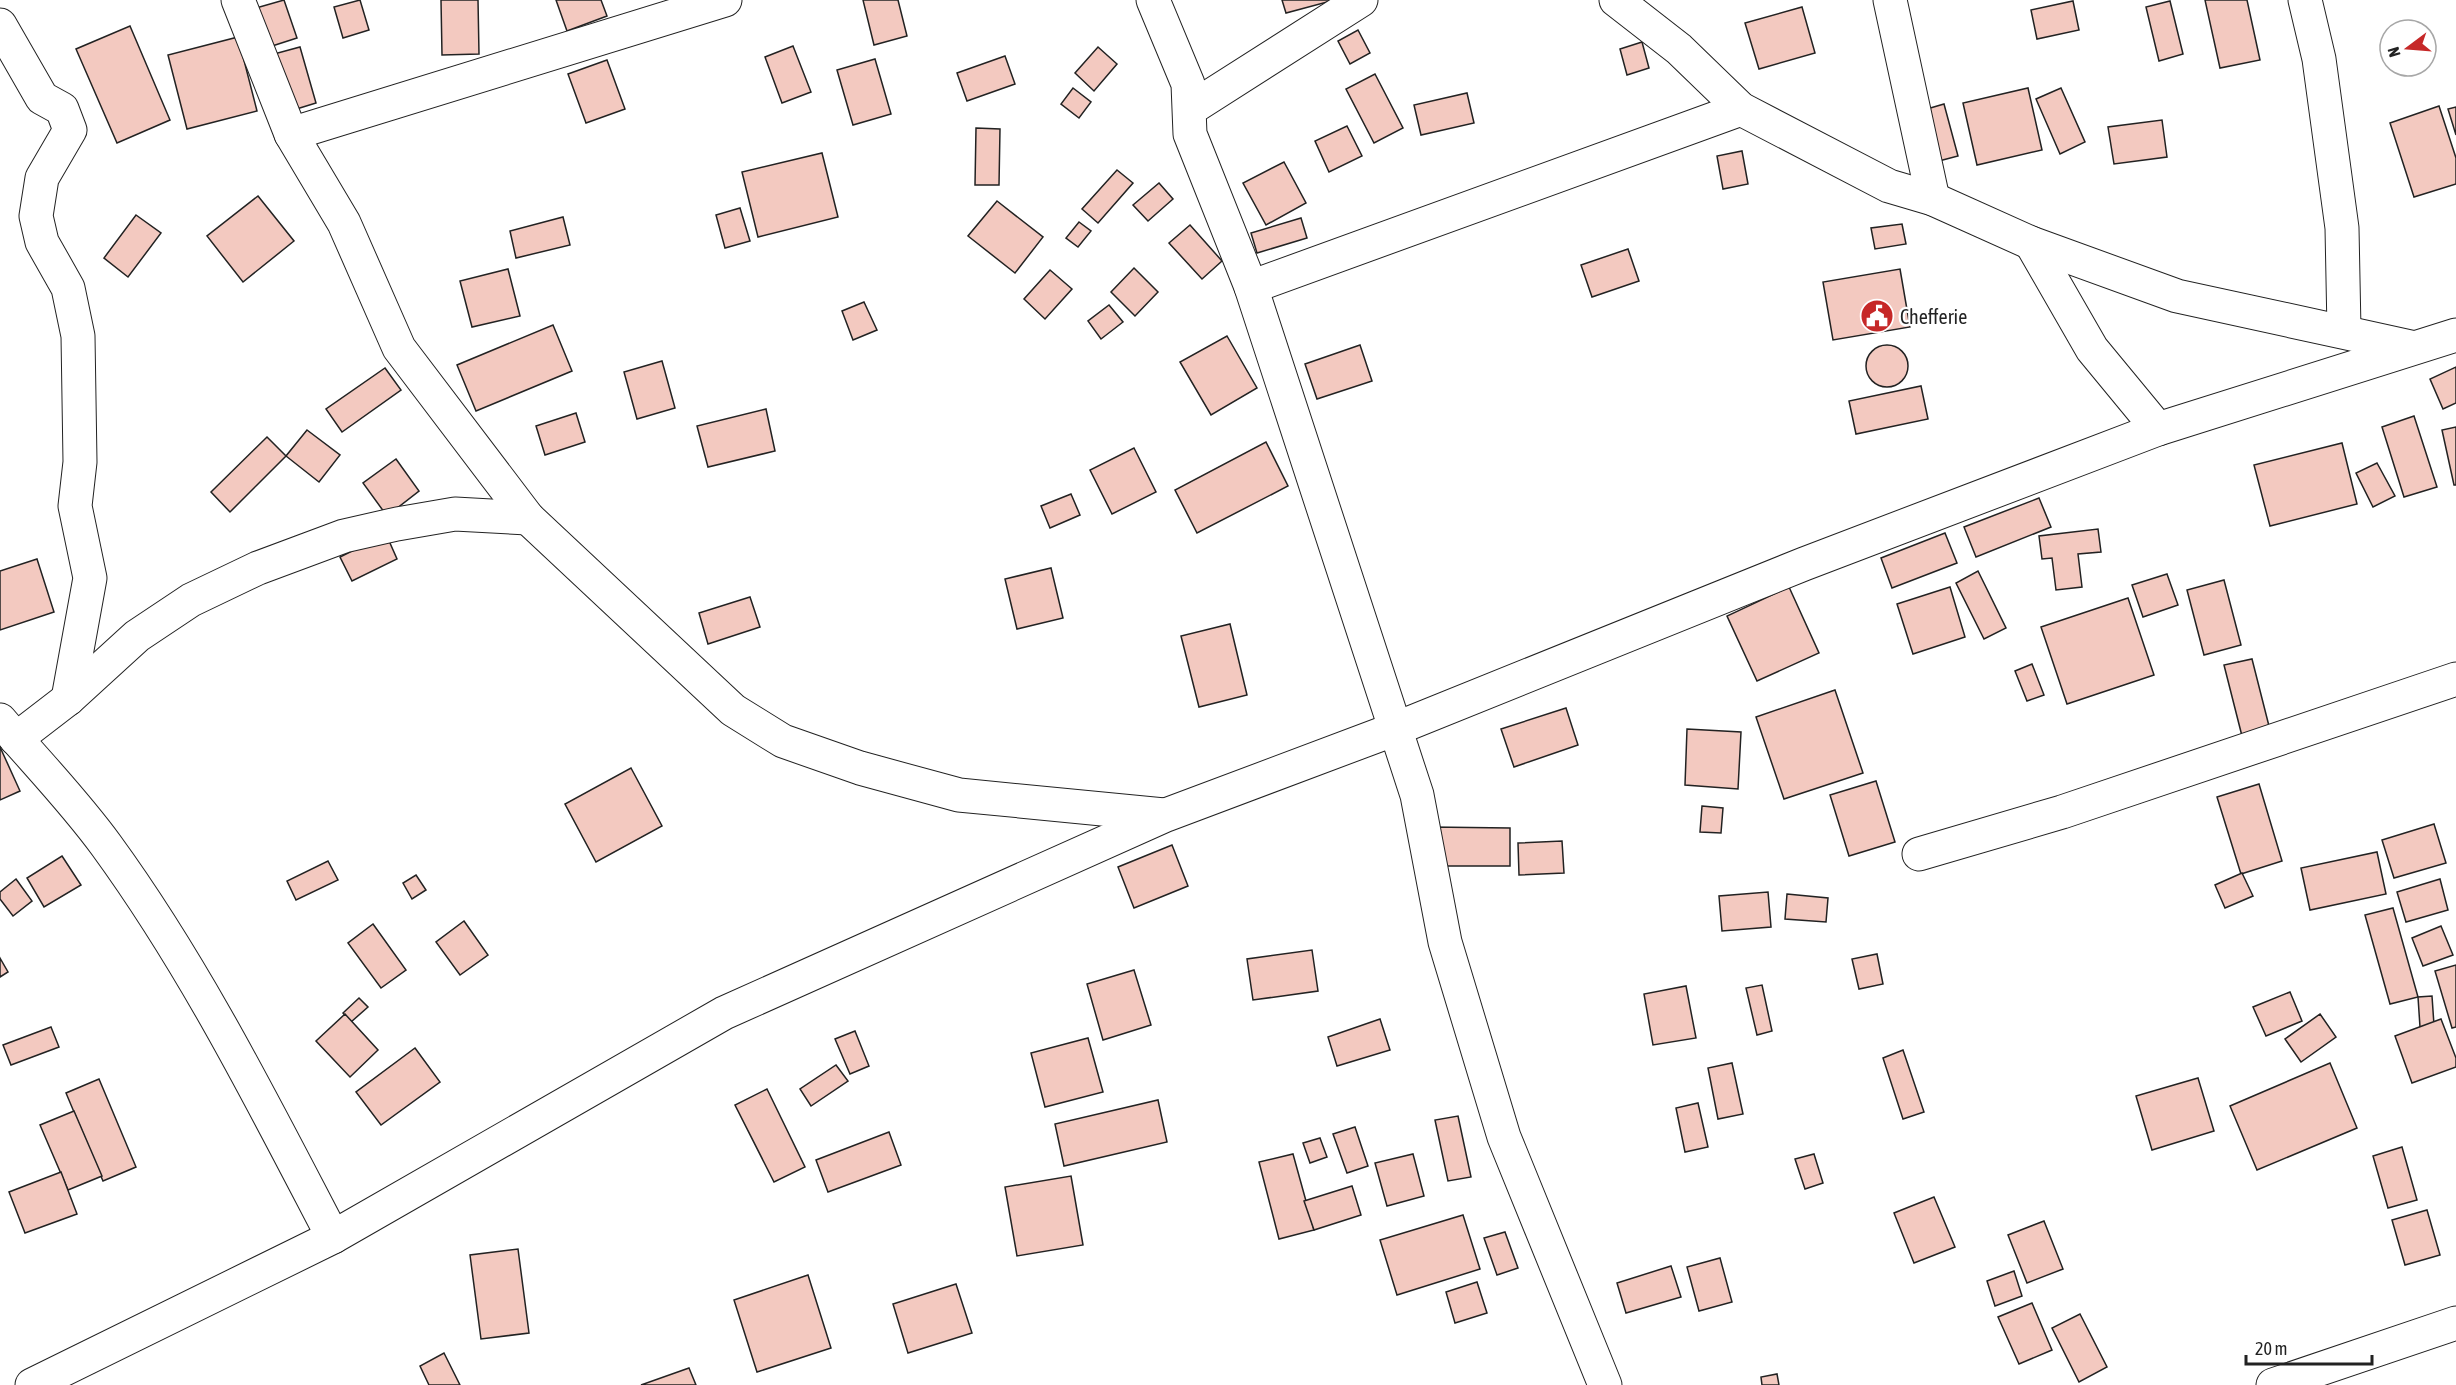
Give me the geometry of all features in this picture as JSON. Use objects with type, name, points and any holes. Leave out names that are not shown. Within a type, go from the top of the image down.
[{"type":"street","points":[[238,0],[291,134],[344,223],[399,348],[528,518],[733,710],[783,741],[860,768],[959,795],[1166,815]]},
{"type":"street","points":[[291,134],[725,0]]},
{"type":"street","points":[[1153,0],[1188,84],[1190,134],[1251,287],[1417,795],[1445,942],[1504,1137],[1605,1385]]},
{"type":"street","points":[[1190,109],[1361,0]]},
{"type":"street","points":[[1616,0],[1679,49],[1741,110],[1889,186],[1933,199],[2031,243],[2177,296],[2344,330],[2411,347]]},
{"type":"street","points":[[1890,0],[1933,199]]},
{"type":"street","points":[[2305,0],[2319,59],[2342,228],[2344,330]]},
{"type":"street","points":[[0,25],[42,98],[62,109],[70,129],[42,178],[36,216],[42,242],[68,288],[78,336],[80,462],[75,506],[90,578],[68,699]]},
{"type":"street","points":[[1251,287],[1741,110]]},
{"type":"street","points":[[2031,243],[2092,350],[2158,429]]},
{"type":"street","points":[[32,1385],[333,1237],[724,1013],[1166,815],[1395,729],[1804,564],[2158,429],[2411,347],[2456,335]]},
{"type":"street","points":[[333,1237],[256,1091],[177,950],[105,843],[8,730],[68,699],[137,636],[191,600],[258,568],[344,536],[397,524],[456,514],[528,518]]},
{"type":"street","points":[[1918,854],[2062,812],[2456,679]]},
{"type":"street","points":[[2273,1385],[2456,1323]]},
{"type":"building","points":[[284,0],[297,38],[269,47],[256,8]]},
{"type":"building","points":[[360,0],[369,30],[343,38],[334,7]]},
{"type":"building","points":[[441,0],[478,0],[479,54],[442,55]]},
{"type":"building","points":[[556,0],[601,0],[607,16],[567,31]]},
{"type":"building","points":[[863,0],[898,0],[907,36],[874,45]]},
{"type":"building","points":[[1282,0],[1331,0],[1331,1],[1286,13]]},
{"type":"building","points":[[2205,0],[2247,0],[2260,60],[2220,68]]},
{"type":"building","points":[[2073,1],[2079,30],[2037,39],[2031,10]]},
{"type":"building","points":[[2170,1],[2183,54],[2159,61],[2146,7]]},
{"type":"building","points":[[1802,7],[1815,53],[1759,69],[1745,23]]},
{"type":"building","points":[[130,26],[170,120],[117,143],[76,49]]},
{"type":"building","points":[[1358,30],[1370,53],[1350,64],[1338,41]]},
{"type":"building","points":[[238,37],[257,111],[187,129],[168,55]]},
{"type":"building","points":[[1642,42],[1649,68],[1627,75],[1620,49]]},
{"type":"building","points":[[793,46],[811,92],[782,103],[765,57]]},
{"type":"building","points":[[300,47],[316,103],[290,111],[274,54]]},
{"type":"building","points":[[1098,47],[1117,64],[1094,91],[1075,73]]},
{"type":"building","points":[[1005,56],[1015,84],[967,101],[957,73]]},
{"type":"building","points":[[875,59],[891,114],[853,125],[837,70]]},
{"type":"building","points":[[607,60],[625,109],[586,123],[568,74]]},
{"type":"building","points":[[1375,74],[1403,128],[1374,143],[1346,89]]},
{"type":"building","points":[[1073,88],[1091,102],[1079,118],[1061,104]]},
{"type":"building","points":[[2028,88],[2042,150],[1977,165],[1963,103]]},
{"type":"building","points":[[2061,88],[2085,142],[2060,154],[2036,99]]},
{"type":"building","points":[[1467,93],[1474,123],[1421,135],[1414,105]]},
{"type":"building","points":[[1944,104],[1958,156],[1935,162],[1920,111]]},
{"type":"building","points":[[2439,106],[2456,158],[2456,184],[2414,197],[2390,123]]},
{"type":"building","points":[[2456,107],[2456,135],[2448,109]]},
{"type":"building","points":[[2162,120],[2167,157],[2114,164],[2108,127]]},
{"type":"building","points":[[1347,126],[1362,156],[1329,172],[1315,141]]},
{"type":"building","points":[[976,128],[1000,129],[999,185],[975,185]]},
{"type":"building","points":[[1742,151],[1748,184],[1723,189],[1717,156]]},
{"type":"building","points":[[822,153],[838,217],[758,237],[742,172]]},
{"type":"building","points":[[1284,162],[1306,203],[1266,225],[1243,183]]},
{"type":"building","points":[[1117,170],[1133,183],[1098,223],[1082,209]]},
{"type":"building","points":[[1159,183],[1173,199],[1148,221],[1133,205]]},
{"type":"building","points":[[258,196],[294,241],[243,282],[207,236]]},
{"type":"building","points":[[997,201],[1043,237],[1015,273],[968,236]]},
{"type":"building","points":[[740,208],[750,241],[725,248],[716,215]]},
{"type":"building","points":[[136,215],[161,233],[128,277],[104,258]]},
{"type":"building","points":[[563,217],[570,245],[516,258],[510,231]]},
{"type":"building","points":[[1301,218],[1307,238],[1257,253],[1251,233]]},
{"type":"building","points":[[1079,222],[1091,231],[1078,247],[1066,238]]},
{"type":"building","points":[[1902,224],[1906,244],[1875,249],[1871,228]]},
{"type":"building","points":[[1190,225],[1222,261],[1202,279],[1169,243]]},
{"type":"building","points":[[1628,249],[1639,281],[1592,297],[1581,265]]},
{"type":"building","points":[[1134,268],[1158,292],[1135,316],[1111,292]]},
{"type":"building","points":[[508,269],[520,316],[472,327],[460,281]]},
{"type":"building","points":[[1900,269],[1910,327],[1833,340],[1823,282]]},
{"type":"building","points":[[1050,270],[1072,289],[1045,319],[1024,299]]},
{"type":"building","points":[[864,302],[877,330],[853,340],[842,311]]},
{"type":"building","points":[[1109,305],[1123,322],[1101,339],[1088,321]]},
{"type":"building","points":[[553,325],[572,371],[476,411],[457,365]]},
{"type":"building","points":[[1227,336],[1257,388],[1211,415],[1180,362]]},
{"type":"building","points":[[1360,345],[1372,381],[1317,399],[1305,364]]},
{"type":"building","points":[[1887,345],[1902,351],[1908,366],[1902,381],[1887,387],[1872,381],[1866,366],[1872,351]]},
{"type":"building","points":[[662,361],[675,408],[637,419],[624,372]]},
{"type":"building","points":[[2456,367],[2456,403],[2443,409],[2430,379]]},
{"type":"building","points":[[385,368],[401,390],[342,432],[326,409]]},
{"type":"building","points":[[1921,386],[1928,419],[1856,434],[1849,401]]},
{"type":"building","points":[[766,409],[775,451],[708,467],[697,426]]},
{"type":"building","points":[[576,413],[585,442],[545,455],[536,426]]},
{"type":"building","points":[[2414,416],[2437,487],[2404,497],[2382,427]]},
{"type":"building","points":[[2456,427],[2456,485],[2454,485],[2442,430]]},
{"type":"building","points":[[307,430],[340,455],[319,482],[286,456]]},
{"type":"building","points":[[267,437],[286,456],[230,512],[211,492]]},
{"type":"building","points":[[1266,442],[1288,486],[1197,533],[1175,490]]},
{"type":"building","points":[[2342,443],[2357,504],[2270,526],[2254,465]]},
{"type":"building","points":[[1134,448],[1156,492],[1112,514],[1090,470]]},
{"type":"building","points":[[396,459],[419,491],[387,516],[363,483]]},
{"type":"building","points":[[2377,463],[2395,496],[2373,507],[2356,473]]},
{"type":"building","points":[[1071,494],[1080,515],[1050,528],[1041,506]]},
{"type":"building","points":[[2039,498],[2051,527],[1976,557],[1964,527]]},
{"type":"building","points":[[2098,529],[2101,552],[2078,554],[2082,587],[2056,590],[2052,558],[2042,559],[2039,536]]},
{"type":"building","points":[[1945,533],[1957,563],[1892,588],[1881,558]]},
{"type":"building","points":[[386,534],[397,559],[352,581],[340,557]]},
{"type":"building","points":[[37,559],[54,612],[0,630],[0,571]]},
{"type":"building","points":[[1051,568],[1063,618],[1017,629],[1005,579]]},
{"type":"building","points":[[1978,571],[2006,628],[1984,639],[1956,583]]},
{"type":"building","points":[[2167,574],[2178,605],[2143,617],[2132,585]]},
{"type":"building","points":[[2224,580],[2241,645],[2204,655],[2187,590]]},
{"type":"building","points":[[1789,587],[1819,653],[1757,681],[1727,616]]},
{"type":"building","points":[[1950,587],[1965,637],[1913,654],[1897,604]]},
{"type":"building","points":[[750,597],[760,627],[708,644],[699,613]]},
{"type":"building","points":[[2128,598],[2154,675],[2067,704],[2041,627]]},
{"type":"building","points":[[1230,624],[1247,695],[1199,707],[1181,636]]},
{"type":"building","points":[[2252,659],[2270,730],[2242,736],[2224,665]]},
{"type":"building","points":[[2032,664],[2044,695],[2027,701],[2015,671]]},
{"type":"building","points":[[1835,690],[1863,773],[1784,799],[1756,717]]},
{"type":"building","points":[[1566,708],[1578,745],[1514,767],[1501,729]]},
{"type":"building","points":[[1687,729],[1741,732],[1738,789],[1685,785]]},
{"type":"building","points":[[0,747],[20,791],[0,800]]},
{"type":"building","points":[[631,768],[662,826],[596,862],[565,804]]},
{"type":"building","points":[[1876,781],[1895,842],[1849,856],[1830,795]]},
{"type":"building","points":[[2259,784],[2282,861],[2241,874],[2217,797]]},
{"type":"building","points":[[1702,806],[1723,808],[1721,833],[1700,832]]},
{"type":"building","points":[[2434,824],[2446,863],[2394,878],[2382,840]]},
{"type":"building","points":[[1430,827],[1510,828],[1510,866],[1430,866]]},
{"type":"building","points":[[1562,841],[1564,873],[1519,875],[1518,843]]},
{"type":"building","points":[[1172,845],[1188,886],[1134,908],[1118,867]]},
{"type":"building","points":[[2377,852],[2386,894],[2310,910],[2301,868]]},
{"type":"building","points":[[62,856],[81,885],[44,907],[27,878]]},
{"type":"building","points":[[328,861],[338,880],[296,900],[287,881]]},
{"type":"building","points":[[2242,873],[2253,896],[2225,908],[2215,885]]},
{"type":"building","points":[[416,875],[426,890],[412,899],[403,883]]},
{"type":"building","points":[[16,879],[32,901],[13,916],[0,899],[0,892]]},
{"type":"building","points":[[2440,879],[2448,910],[2406,922],[2397,892]]},
{"type":"building","points":[[1768,892],[1771,927],[1722,931],[1719,896]]},
{"type":"building","points":[[1787,894],[1828,898],[1826,922],[1785,919]]},
{"type":"building","points":[[2393,908],[2418,997],[2390,1004],[2365,915]]},
{"type":"building","points":[[464,921],[488,955],[460,975],[436,942]]},
{"type":"building","points":[[373,924],[406,970],[381,988],[348,943]]},
{"type":"building","points":[[2441,926],[2453,955],[2423,966],[2412,938]]},
{"type":"building","points":[[1312,950],[1318,991],[1253,1000],[1247,959]]},
{"type":"building","points":[[1877,954],[1883,984],[1859,989],[1852,959]]},
{"type":"building","points":[[0,958],[8,972],[0,977]]},
{"type":"building","points":[[2456,965],[2456,1027],[2452,1028],[2435,971]]},
{"type":"building","points":[[1134,970],[1151,1025],[1103,1040],[1087,984]]},
{"type":"building","points":[[1762,985],[1772,1031],[1757,1035],[1746,988]]},
{"type":"building","points":[[1686,986],[1696,1038],[1653,1045],[1644,994]]},
{"type":"building","points":[[2290,992],[2302,1021],[2266,1036],[2253,1007]]},
{"type":"building","points":[[2432,996],[2434,1025],[2420,1027],[2418,997]]},
{"type":"building","points":[[359,998],[368,1007],[351,1022],[343,1013]]},
{"type":"building","points":[[345,1014],[378,1050],[350,1077],[316,1041]]},
{"type":"building","points":[[2320,1014],[2336,1037],[2301,1062],[2285,1039]]},
{"type":"building","points":[[1380,1019],[1390,1050],[1337,1066],[1328,1037]]},
{"type":"building","points":[[2441,1019],[2456,1058],[2456,1067],[2412,1083],[2395,1036]]},
{"type":"building","points":[[51,1027],[59,1047],[11,1065],[3,1045]]},
{"type":"building","points":[[855,1031],[869,1066],[850,1074],[835,1039]]},
{"type":"building","points":[[1088,1038],[1103,1092],[1045,1107],[1031,1053]]},
{"type":"building","points":[[415,1048],[440,1082],[381,1125],[356,1092]]},
{"type":"building","points":[[1903,1050],[1924,1112],[1903,1119],[1883,1058]]},
{"type":"building","points":[[1732,1063],[1743,1114],[1718,1119],[1708,1068]]},
{"type":"building","points":[[2330,1063],[2357,1128],[2257,1170],[2230,1106]]},
{"type":"building","points":[[836,1065],[848,1081],[811,1106],[800,1089]]},
{"type":"building","points":[[2198,1078],[2214,1131],[2152,1150],[2136,1096]]},
{"type":"building","points":[[99,1079],[136,1167],[103,1181],[66,1093]]},
{"type":"building","points":[[767,1089],[805,1167],[774,1182],[735,1105]]},
{"type":"building","points":[[1158,1100],[1167,1142],[1064,1166],[1055,1124]]},
{"type":"building","points":[[1698,1103],[1708,1147],[1685,1152],[1676,1108]]},
{"type":"building","points":[[74,1111],[102,1176],[68,1190],[40,1125]]},
{"type":"building","points":[[1458,1116],[1471,1177],[1448,1181],[1435,1120]]},
{"type":"building","points":[[1355,1127],[1368,1166],[1347,1173],[1333,1134]]},
{"type":"building","points":[[889,1132],[901,1165],[828,1192],[816,1160]]},
{"type":"building","points":[[1320,1138],[1327,1157],[1310,1163],[1303,1143]]},
{"type":"building","points":[[2402,1147],[2417,1200],[2388,1208],[2373,1156]]},
{"type":"building","points":[[1293,1154],[1314,1230],[1279,1239],[1259,1162]]},
{"type":"building","points":[[1413,1154],[1424,1196],[1387,1206],[1375,1163]]},
{"type":"building","points":[[1814,1154],[1823,1183],[1805,1189],[1795,1159]]},
{"type":"building","points":[[61,1172],[77,1214],[25,1233],[9,1192]]},
{"type":"building","points":[[1071,1176],[1083,1245],[1017,1256],[1005,1187]]},
{"type":"building","points":[[1352,1186],[1361,1215],[1314,1230],[1304,1201]]},
{"type":"building","points":[[1934,1197],[1955,1247],[1914,1263],[1894,1213]]},
{"type":"building","points":[[2427,1210],[2440,1255],[2405,1265],[2392,1220]]},
{"type":"building","points":[[1463,1215],[1480,1269],[1397,1295],[1380,1240]]},
{"type":"building","points":[[2044,1221],[2063,1269],[2027,1283],[2008,1235]]},
{"type":"building","points":[[1505,1232],[1518,1268],[1497,1275],[1484,1238]]},
{"type":"building","points":[[518,1249],[529,1333],[481,1339],[470,1255]]},
{"type":"building","points":[[1720,1258],[1732,1302],[1699,1311],[1687,1267]]},
{"type":"building","points":[[1671,1266],[1681,1297],[1626,1313],[1617,1283]]},
{"type":"building","points":[[2014,1271],[2022,1296],[1995,1306],[1987,1281]]},
{"type":"building","points":[[808,1275],[831,1348],[757,1372],[734,1300]]},
{"type":"building","points":[[1477,1282],[1487,1313],[1455,1323],[1446,1292]]},
{"type":"building","points":[[956,1284],[972,1333],[908,1353],[893,1304]]},
{"type":"building","points":[[2032,1303],[2052,1350],[2019,1364],[1998,1317]]},
{"type":"building","points":[[2080,1314],[2107,1367],[2079,1382],[2052,1328]]},
{"type":"building","points":[[444,1353],[460,1385],[429,1385],[420,1366]]},
{"type":"building","points":[[689,1368],[696,1385],[641,1385]]},
{"type":"building","points":[[1777,1374],[1779,1385],[1762,1385],[1761,1377]]},
{"type":"place","name":"Chefferie","points":[[1877,316]]}]
